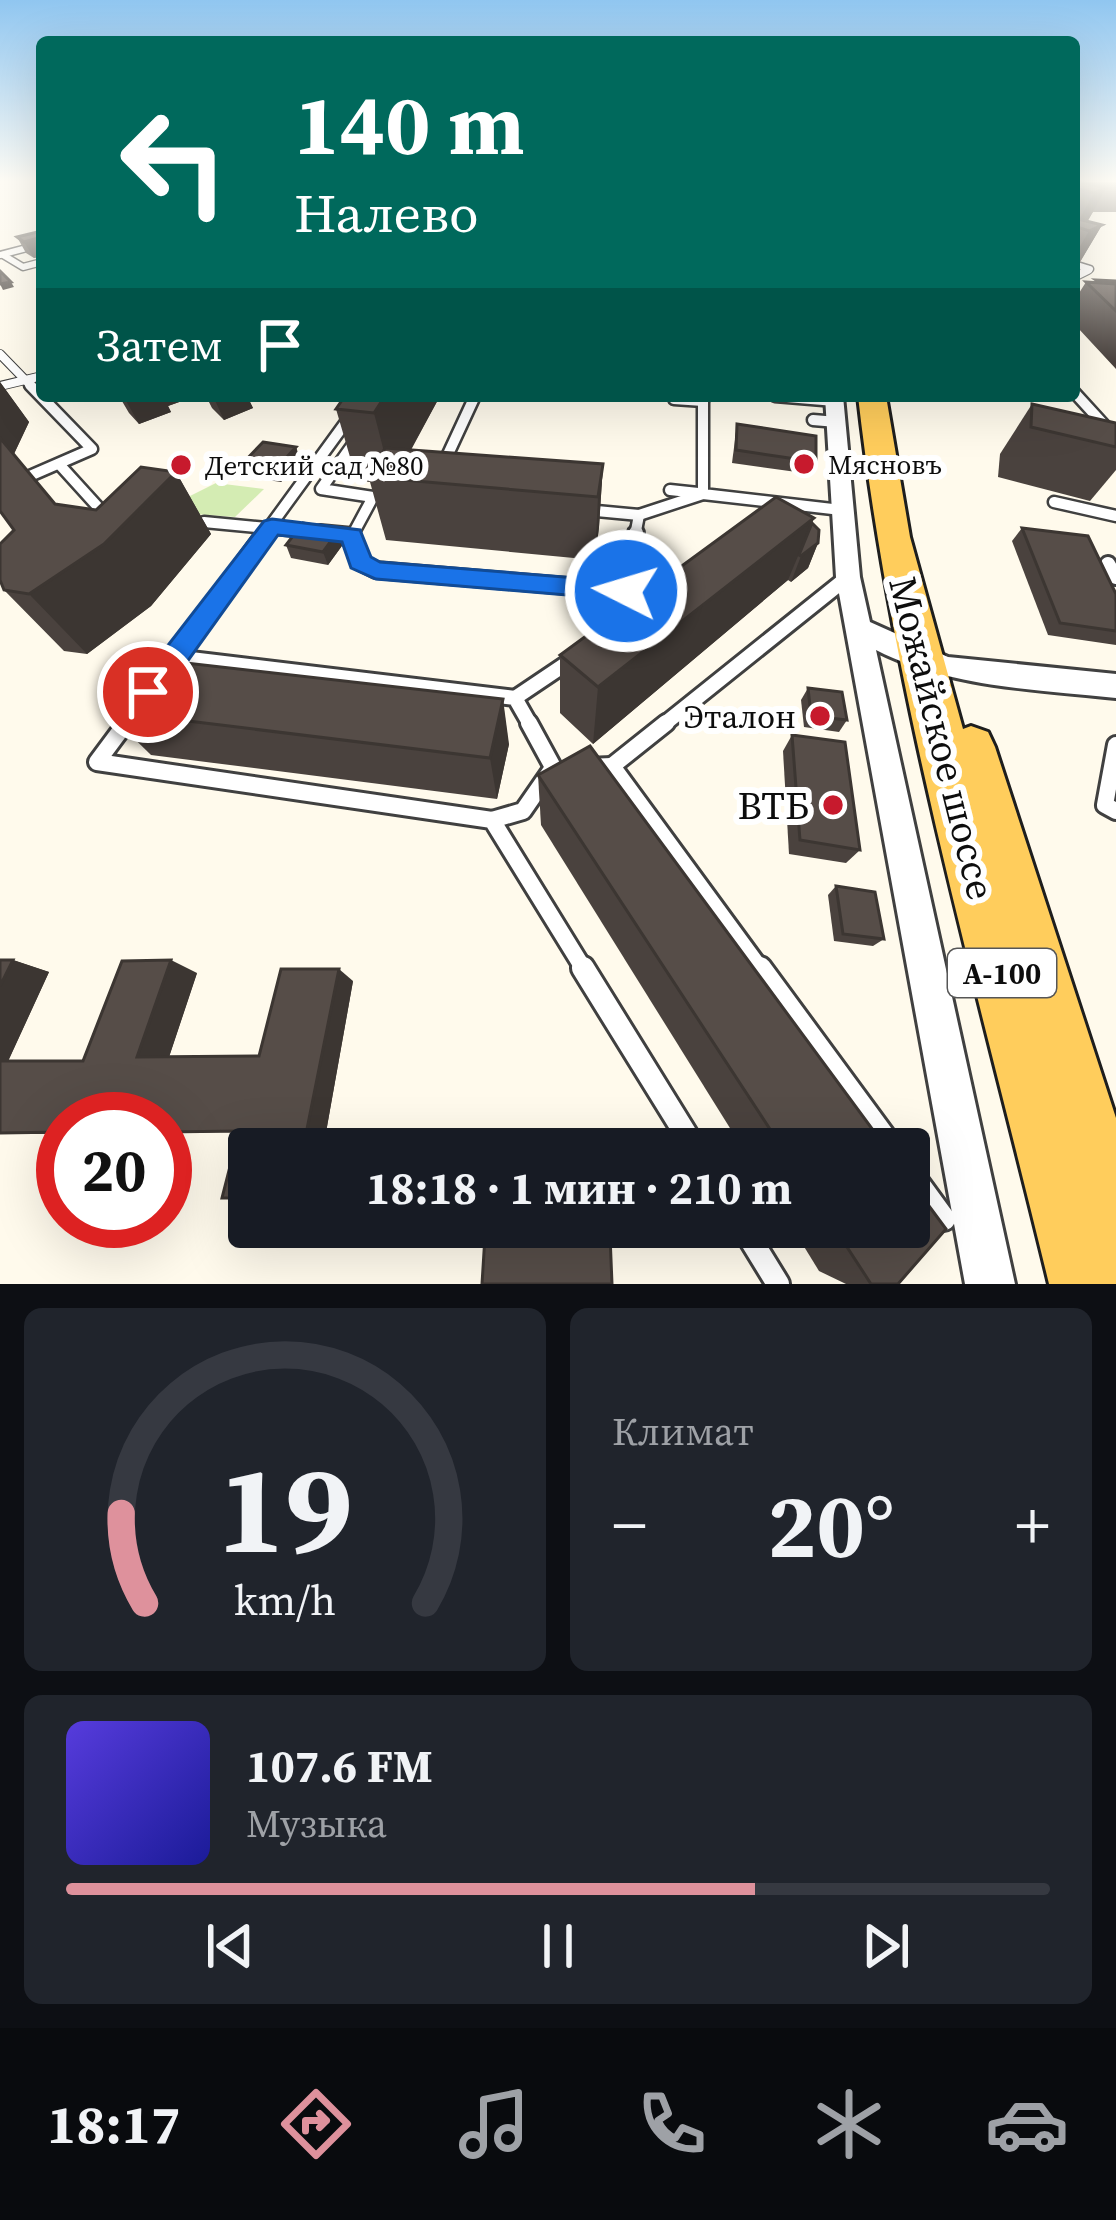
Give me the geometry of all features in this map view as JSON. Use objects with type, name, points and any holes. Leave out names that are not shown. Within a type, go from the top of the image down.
[{"type":"main road","name":"Можайское шоссе","points":[[873,402],[892,537],[1116,1231]]},
{"type":"main road","name":"Можайское шоссе","points":[[889,402],[934,664],[1087,1284]]},
{"type":"street","points":[[835,406],[848,578],[990,1284]]},
{"type":"street","points":[[858,628],[934,664],[1116,686]]},
{"type":"lane","points":[[2,255],[36,246]]},
{"type":"lane","points":[[2,255],[22,267],[36,264]]},
{"type":"lane","points":[[0,354],[36,393]]},
{"type":"lane","points":[[0,386],[36,378]]},
{"type":"lane","points":[[1080,399],[1116,438]]},
{"type":"lane","points":[[0,489],[92,449],[45,402]]},
{"type":"lane","points":[[361,402],[97,762],[492,820],[523,811],[553,767]]},
{"type":"lane","points":[[439,475],[472,402]]},
{"type":"lane","points":[[703,402],[703,494]]},
{"type":"lane","points":[[813,420],[835,406]]},
{"type":"lane","points":[[360,434],[321,490],[373,497],[352,536],[360,562],[376,570],[626,591],[639,515]]},
{"type":"lane","points":[[58,464],[116,526]]},
{"type":"lane","points":[[670,490],[841,510]]},
{"type":"lane","points":[[564,508],[639,515],[703,494]]},
{"type":"lane","points":[[1054,502],[1116,516]]},
{"type":"lane","points":[[204,521],[352,536]]},
{"type":"lane","points":[[553,767],[612,766],[848,578]]},
{"type":"lane","points":[[174,658],[515,698],[594,644]]},
{"type":"lane","points":[[515,698],[553,767]]},
{"type":"lane","points":[[1116,746],[1105,806],[1116,811]]},
{"type":"lane","points":[[612,766],[878,1128]]},
{"type":"lane","points":[[492,820],[681,1128]]},
{"type":"lane","points":[[930,1200],[944,1219]]},
{"type":"lane","points":[[755,1248],[778,1284]]},
{"type":"green space","points":[[216,483],[264,489],[235,517],[194,514],[184,499]]},
{"type":"building","points":[[1086,282],[1116,284],[1116,311]]},
{"type":"building","points":[[341,402],[381,402],[374,413],[336,409]]},
{"type":"building","points":[[1032,404],[1116,423],[1116,447],[1031,427]]},
{"type":"building","points":[[737,424],[816,436],[816,462],[736,450]]},
{"type":"building","points":[[0,438],[55,504],[96,510],[141,467],[176,472],[104,544],[29,594],[4,590],[0,544],[14,530],[0,511]]},
{"type":"building","points":[[263,442],[296,447],[275,470],[242,464]]},
{"type":"building","points":[[385,448],[603,464],[598,497],[369,477]]},
{"type":"building","points":[[776,497],[814,518],[598,687],[560,655]]},
{"type":"building","points":[[303,523],[339,530],[323,552],[286,545]]},
{"type":"building","points":[[812,523],[819,530],[818,543],[801,556],[799,555]]},
{"type":"building","points":[[1022,528],[1088,536],[1116,594],[1116,631],[1060,623]]},
{"type":"building","points":[[142,658],[503,699],[490,758],[106,711]]},
{"type":"building","points":[[808,688],[842,692],[847,720],[811,716]]},
{"type":"building","points":[[792,735],[845,742],[860,850],[800,840]]},
{"type":"building","points":[[590,746],[872,1128],[769,1128],[538,775]]},
{"type":"building","points":[[836,886],[875,892],[884,939],[843,934]]},
{"type":"building","points":[[0,960],[13,960],[0,986]]},
{"type":"building","points":[[171,960],[137,1057],[259,1056],[281,969],[339,969],[307,1128],[192,1132],[192,1092],[36,1092],[36,1132],[0,1133],[0,1061],[83,1061],[122,961]]},
{"type":"building","points":[[930,1207],[946,1229],[930,1247]]},
{"type":"building","points":[[484,1248],[611,1248],[612,1284],[482,1284]]},
{"type":"building","points":[[848,1248],[929,1248],[898,1284],[871,1284]]},
{"type":"place","name":"Мясновъ","points":[[804,464]]},
{"type":"place","name":"Детский сад №80","points":[[181,465]]},
{"type":"place","name":"Эталон","points":[[820,716]]},
{"type":"place","name":"ВТБ","points":[[833,805]]},
{"type":"route","points":[[148,692],[272,527],[352,536],[360,562],[376,570],[626,591]]}]
